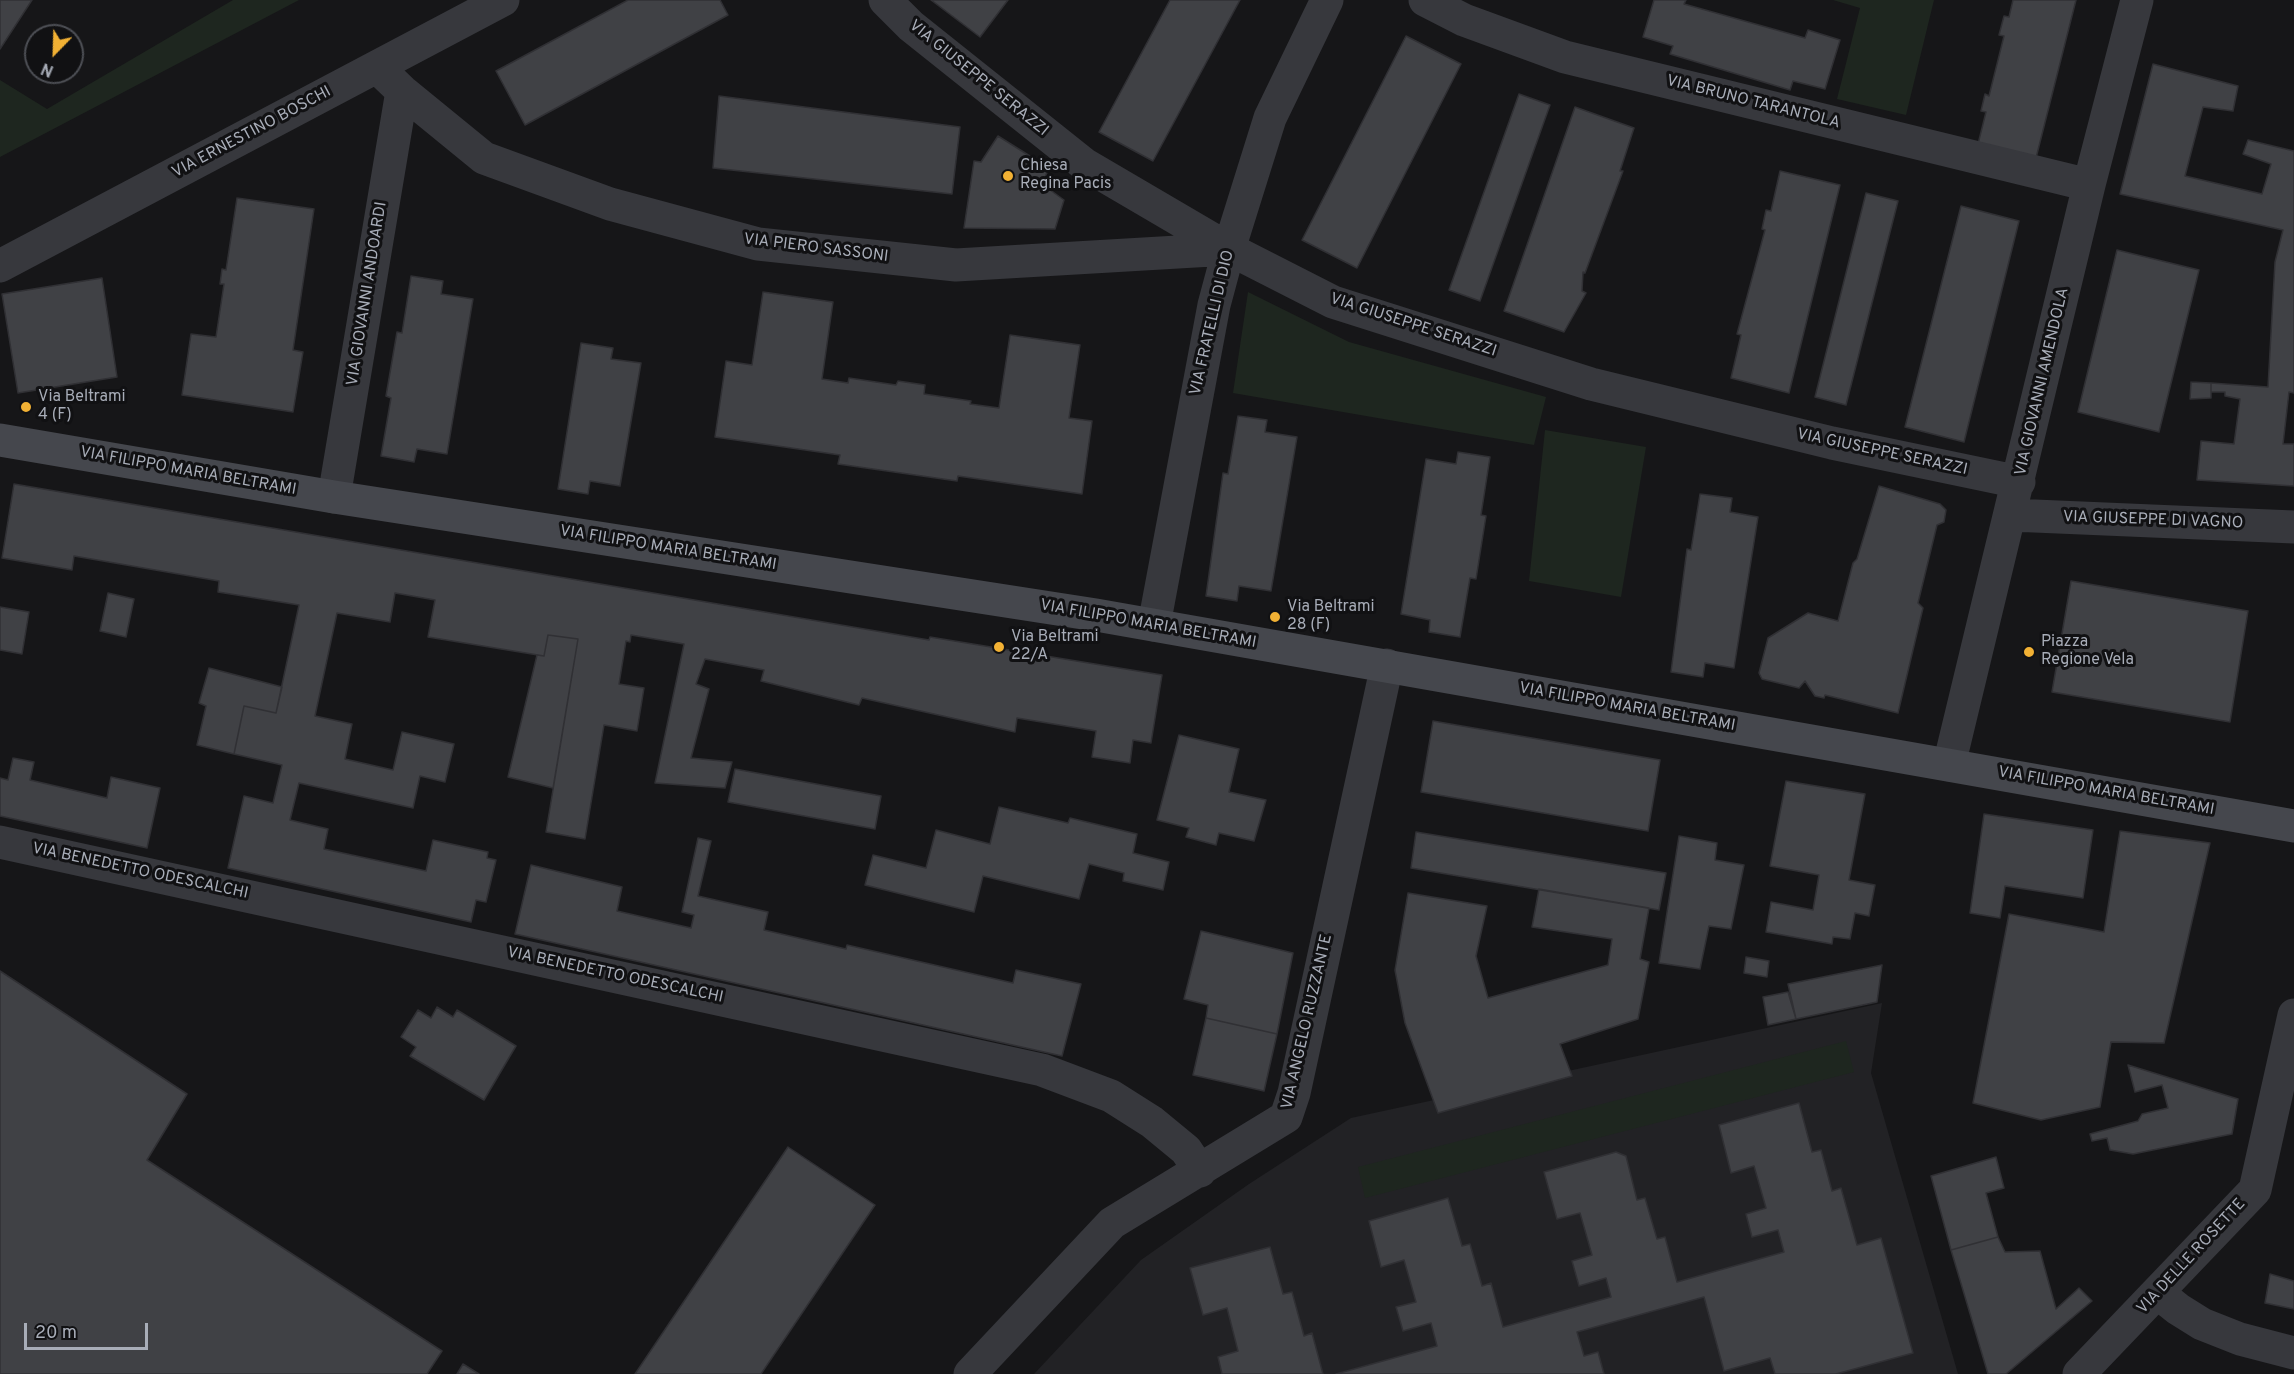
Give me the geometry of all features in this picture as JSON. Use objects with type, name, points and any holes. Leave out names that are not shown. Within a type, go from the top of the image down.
[{"type":"street","name":"VIA ERNESTINO BOSCHI","points":[[0,266],[503,0]]},
{"type":"street","name":"VIA GIUSEPPE SERAZZI","points":[[885,0],[911,26],[1084,164],[1229,249],[1333,302],[1591,384],[1832,443],[2019,482]]},
{"type":"street","name":"VIA FRATELLI DI DIO","points":[[1154,625],[1214,305],[1229,249],[1269,118],[1327,0]]},
{"type":"street","name":"VIA BRUNO TARANTOLA","points":[[1425,0],[1464,20],[1564,57],[2089,185]]},
{"type":"street","name":"VIA GIOVANNI AMENDOLA","points":[[1949,765],[2089,185],[2137,0]]},
{"type":"street","name":"VIA PIERO SASSONI","points":[[377,67],[402,91],[483,158],[610,204],[758,244],[956,265],[1229,249]]},
{"type":"street","name":"VIA GIOVANNI ANDOARDI","points":[[334,497],[402,91]]},
{"type":"street","name":"VIA FILIPPO MARIA BELTRAMI","points":[[0,440],[334,497],[1154,625],[2294,826]]},
{"type":"street","name":"VIA GIUSEPPE DI VAGNO","points":[[2011,515],[2294,527]]},
{"type":"street","name":"VIA ANGELO RUZZANTE","points":[[970,1374],[1112,1223],[1286,1117],[1387,665]]},
{"type":"street","name":"VIA BENEDETTO ODESCALCHI","points":[[0,842],[1041,1070],[1112,1096],[1152,1122],[1186,1150],[1200,1170]]},
{"type":"street","name":"VIA DELLE ROSETTE","points":[[2079,1374],[2255,1190],[2294,1015]]},
{"type":"street","points":[[2158,1293],[2202,1324],[2240,1339],[2294,1353]]},
{"type":"shaded area","points":[[233,0],[299,0],[0,157],[0,80],[47,109]]},
{"type":"shaded area","points":[[1833,0],[1934,0],[1906,115],[1837,99],[1860,8]]},
{"type":"shaded area","points":[[1248,292],[1349,342],[1546,397],[1534,445],[1233,393]]},
{"type":"shaded area","points":[[1545,430],[1646,447],[1621,597],[1529,581]]},
{"type":"shaded area","points":[[1882,1003],[1871,1073],[1958,1374],[1034,1374],[1141,1260],[1249,1184],[1351,1118]]},
{"type":"shaded area","points":[[1846,1041],[1854,1072],[1365,1198],[1358,1167]]},
{"type":"building","points":[[0,0],[32,0],[0,49]]},
{"type":"building","points":[[628,0],[720,0],[728,15],[525,125],[496,71]]},
{"type":"building","points":[[931,0],[1008,0],[980,37]]},
{"type":"building","points":[[1170,0],[1240,0],[1153,161],[1099,132]]},
{"type":"building","points":[[1654,0],[1686,0],[1684,4],[1805,38],[1808,30],[1840,40],[1825,89],[1793,81],[1790,90],[1670,54],[1673,46],[1643,37]]},
{"type":"building","points":[[2013,0],[2076,0],[2036,158],[1978,144],[1986,112],[1981,111],[1985,94],[1989,96],[2004,36],[1999,35],[2004,16],[2009,17]]},
{"type":"building","points":[[1406,36],[1461,64],[1357,268],[1302,240]]},
{"type":"building","points":[[2153,64],[2238,86],[2233,111],[2203,107],[2185,176],[2262,194],[2271,164],[2243,154],[2248,140],[2294,151],[2294,393],[2289,392],[2283,444],[2294,444],[2294,486],[2197,480],[2201,441],[2234,444],[2240,399],[2225,396],[2225,392],[2211,392],[2211,383],[2268,387],[2275,262],[2283,230],[2120,194]]},
{"type":"building","points":[[1519,94],[1550,105],[1480,301],[1449,290]]},
{"type":"building","points":[[719,96],[960,127],[952,194],[713,168]]},
{"type":"building","points":[[1575,107],[1634,128],[1620,171],[1623,171],[1585,273],[1583,272],[1582,291],[1586,293],[1564,332],[1504,311]]},
{"type":"building","name":"Chiesa Regina Pacis","points":[[998,136],[1049,168],[1042,184],[1064,200],[1055,229],[964,228],[974,161],[981,162]]},
{"type":"building","points":[[1780,171],[1840,185],[1789,393],[1731,378],[1741,335],[1737,334],[1765,230],[1762,229],[1766,210],[1771,211]]},
{"type":"building","points":[[1866,193],[1898,201],[1846,405],[1815,397]]},
{"type":"building","points":[[237,198],[314,209],[293,350],[303,352],[293,412],[182,395],[191,334],[216,337],[224,284],[220,284],[222,269],[226,270]]},
{"type":"building","points":[[1961,206],[2019,221],[1964,442],[1905,427]]},
{"type":"building","points":[[2117,250],[2199,270],[2159,432],[2078,412]]},
{"type":"building","points":[[411,276],[443,281],[441,294],[473,299],[447,454],[417,449],[414,462],[381,456],[391,398],[386,396],[397,332],[402,333]]},
{"type":"building","points":[[102,278],[117,377],[18,393],[2,294]]},
{"type":"building","points":[[763,292],[833,302],[822,379],[848,383],[849,378],[896,385],[898,381],[925,385],[924,394],[971,401],[970,404],[999,408],[1010,335],[1080,345],[1069,418],[1092,421],[1082,494],[958,476],[957,481],[838,464],[840,455],[715,437],[726,361],[752,365]]},
{"type":"building","points":[[581,343],[613,348],[611,359],[641,363],[620,486],[590,481],[588,494],[558,489]]},
{"type":"building","points":[[2191,382],[2211,383],[2211,398],[2190,399]]},
{"type":"building","points":[[1238,416],[1267,420],[1265,432],[1297,437],[1271,591],[1239,586],[1237,601],[1206,596],[1223,473],[1228,474]]},
{"type":"building","points":[[1458,452],[1490,457],[1481,515],[1486,516],[1476,579],[1470,578],[1460,637],[1429,632],[1430,620],[1401,614],[1426,459],[1456,464]]},
{"type":"building","points":[[14,484],[929,640],[930,637],[1162,675],[1151,743],[1133,740],[1130,763],[1092,757],[1096,731],[1017,718],[1015,732],[862,698],[859,705],[761,681],[764,670],[705,659],[696,684],[709,689],[691,758],[732,762],[725,788],[655,783],[684,644],[631,635],[630,642],[626,641],[619,684],[644,688],[637,731],[604,725],[585,839],[546,832],[578,639],[548,635],[544,656],[428,637],[435,600],[395,593],[390,622],[337,613],[315,716],[352,724],[345,759],[393,770],[402,732],[454,744],[445,782],[420,776],[413,808],[299,783],[290,820],[328,829],[324,849],[426,871],[433,840],[488,852],[487,858],[496,860],[486,902],[476,900],[471,922],[228,868],[244,796],[273,803],[282,765],[234,754],[244,706],[276,713],[299,605],[218,592],[219,581],[74,556],[72,570],[2,558]]},
{"type":"building","points":[[1879,486],[1940,504],[1946,510],[1944,522],[1937,525],[1918,603],[1923,608],[1898,713],[1825,695],[1824,698],[1815,696],[1805,681],[1799,688],[1762,679],[1759,673],[1768,638],[1808,613],[1838,621],[1853,563],[1857,559]]},
{"type":"building","points":[[1700,494],[1732,498],[1730,512],[1758,517],[1734,668],[1705,663],[1703,677],[1671,672],[1687,549],[1691,550]]},
{"type":"building","points":[[2071,581],[2248,611],[2230,722],[2052,692]]},
{"type":"building","points":[[108,593],[134,599],[126,637],[100,631]]},
{"type":"building","points":[[0,607],[29,612],[22,654],[0,650]]},
{"type":"building","points":[[548,635],[578,639],[553,788],[508,777],[537,655],[544,656]]},
{"type":"building","points":[[209,668],[282,687],[276,713],[244,706],[234,754],[197,745],[206,706],[199,703]]},
{"type":"building","points":[[1433,721],[1660,760],[1648,831],[1421,792]]},
{"type":"building","points":[[1179,735],[1239,749],[1229,792],[1266,800],[1254,841],[1219,833],[1216,845],[1186,837],[1189,828],[1157,820]]},
{"type":"building","points":[[13,758],[34,762],[30,780],[107,798],[111,777],[160,788],[147,848],[0,816],[0,778],[8,780]]},
{"type":"building","points":[[735,769],[881,796],[875,829],[728,802]]},
{"type":"building","points":[[1786,781],[1865,794],[1849,880],[1875,885],[1869,916],[1855,913],[1850,939],[1833,937],[1832,944],[1766,932],[1771,902],[1813,910],[1819,875],[1770,866]]},
{"type":"building","points":[[999,807],[1068,823],[1070,818],[1137,834],[1133,853],[1169,862],[1163,890],[1123,881],[1124,873],[1089,864],[1079,899],[983,876],[974,912],[865,885],[873,855],[926,868],[936,830],[990,844]]},
{"type":"building","points":[[1984,814],[2093,830],[2083,898],[2005,886],[2000,918],[1970,913]]},
{"type":"building","points":[[2120,831],[2210,843],[2164,1043],[2111,1042],[2100,1107],[2041,1120],[1973,1103],[2009,914],[2104,932]]},
{"type":"building","points":[[1416,832],[1666,873],[1659,910],[1411,868]]},
{"type":"building","points":[[1679,836],[1717,843],[1715,860],[1744,865],[1731,929],[1709,926],[1700,969],[1659,963]]},
{"type":"building","points":[[698,838],[711,841],[698,896],[768,912],[764,930],[846,949],[847,945],[1013,983],[1016,970],[1081,984],[1062,1056],[515,934],[531,865],[622,887],[617,911],[691,928],[694,915],[682,912]]},
{"type":"building","points":[[1539,889],[1649,908],[1640,959],[1649,962],[1638,1019],[1560,1044],[1572,1076],[1438,1113],[1405,1023],[1395,970],[1408,893],[1487,906],[1476,956],[1488,998],[1608,965],[1612,939],[1532,927]]},
{"type":"building","points":[[1201,931],[1293,953],[1277,1034],[1206,1018],[1208,1005],[1184,999]]},
{"type":"building","points":[[1746,957],[1769,961],[1767,977],[1744,973]]},
{"type":"building","points":[[1882,965],[1877,1002],[1796,1019],[1788,984]]},
{"type":"building","points":[[0,971],[187,1094],[147,1160],[442,1351],[427,1374],[0,1374]]},
{"type":"building","points":[[1788,992],[1796,1019],[1768,1025],[1763,997]]},
{"type":"building","points":[[437,1007],[453,1017],[457,1010],[516,1046],[484,1100],[410,1056],[416,1047],[401,1037],[418,1010],[431,1018]]},
{"type":"building","points":[[1206,1018],[1277,1034],[1264,1091],[1193,1075]]},
{"type":"building","points":[[2128,1065],[2238,1099],[2232,1134],[2133,1154],[2110,1150],[2107,1138],[2092,1141],[2090,1134],[2138,1121],[2142,1114],[2168,1108],[2162,1085],[2135,1092]]},
{"type":"building","points":[[1799,1103],[1812,1152],[1821,1150],[1832,1191],[1841,1188],[1857,1245],[1881,1238],[1913,1353],[1836,1374],[1775,1374],[1770,1358],[1724,1371],[1704,1297],[1577,1332],[1584,1356],[1598,1352],[1604,1374],[1336,1374],[1437,1346],[1431,1323],[1403,1331],[1396,1307],[1416,1302],[1404,1260],[1381,1267],[1369,1221],[1448,1198],[1462,1246],[1470,1244],[1482,1286],[1491,1283],[1503,1327],[1611,1297],[1606,1278],[1579,1286],[1572,1261],[1592,1255],[1580,1213],[1557,1219],[1544,1172],[1616,1152],[1626,1156],[1637,1200],[1645,1198],[1657,1239],[1665,1237],[1677,1282],[1784,1252],[1778,1230],[1752,1237],[1746,1214],[1766,1208],[1754,1166],[1731,1173],[1719,1125]]},
{"type":"building","points":[[788,1147],[875,1205],[761,1374],[635,1374]]},
{"type":"building","points":[[1996,1157],[2004,1188],[1986,1193],[1998,1237],[1951,1250],[1931,1176]]},
{"type":"building","points":[[1998,1237],[2005,1252],[2040,1251],[2056,1309],[2079,1288],[2092,1301],[2006,1374],[1988,1374],[1951,1250]]},
{"type":"building","points":[[1270,1247],[1283,1294],[1292,1292],[1304,1336],[1312,1333],[1323,1374],[1222,1374],[1218,1357],[1238,1351],[1227,1308],[1203,1315],[1190,1268]]},
{"type":"building","points":[[2270,1274],[2294,1281],[2294,1309],[2265,1303]]},
{"type":"building","points":[[463,1364],[479,1374],[457,1374]]},
{"type":"place","name":"Chiesa Regina Pacis","points":[[1008,176]]},
{"type":"place","name":"Via Beltrami 4 (F)","points":[[26,407]]},
{"type":"place","name":"Via Beltrami 28 (F)","points":[[1275,617]]},
{"type":"place","name":"Via Beltrami 22/A","points":[[999,647]]},
{"type":"place","name":"Piazza Regione Vela","points":[[2029,652]]}]
